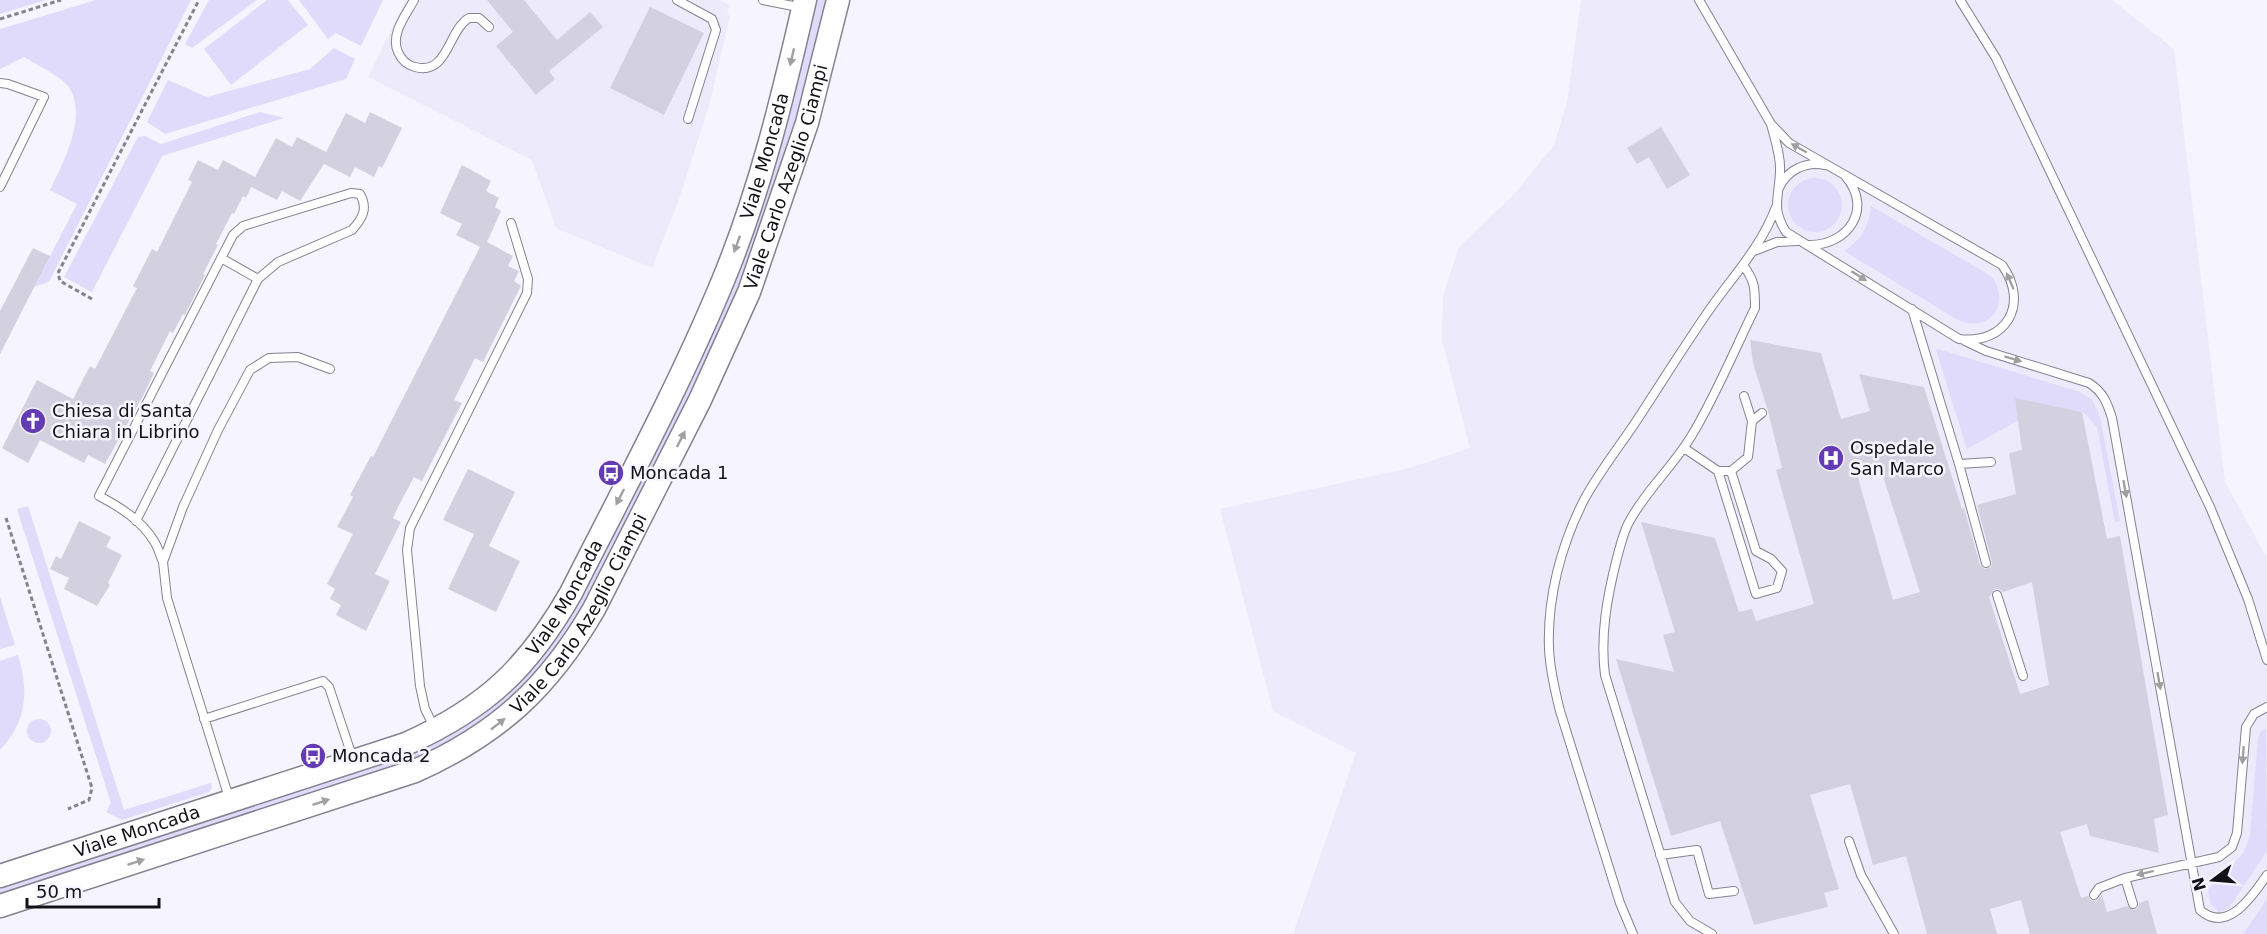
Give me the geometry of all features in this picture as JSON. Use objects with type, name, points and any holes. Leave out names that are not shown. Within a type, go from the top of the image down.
[{"type":"main road","name":"Viale Carlo Azeglio Ciampi","points":[[0,906],[415,771],[462,748],[497,725],[518,708],[553,672],[577,640],[594,609],[700,400],[749,292],[807,123],[838,0]]},
{"type":"main road","name":"Viale Moncada","points":[[0,876],[406,744],[459,718],[503,685],[554,622],[660,418],[719,290],[751,204],[779,110],[804,4]]},
{"type":"lane","points":[[414,0],[395,39],[399,55],[410,66],[425,68],[437,63],[446,52],[461,24],[469,18],[479,18],[489,27]]},
{"type":"lane","points":[[677,0],[712,19],[716,30],[688,119]]},
{"type":"lane","points":[[763,0],[804,4]]},
{"type":"lane","points":[[1700,0],[1771,124],[1789,143],[1990,257],[2011,277],[2015,291],[2014,306],[2009,319],[2000,330],[1988,337],[1973,340],[1959,339]]},
{"type":"lane","points":[[1960,0],[1995,58],[2210,507],[2248,599],[2267,660]]},
{"type":"lane","points":[[0,83],[44,97],[0,187]]},
{"type":"lane","points":[[1771,124],[1779,153],[1780,171],[1776,207],[1779,221],[1786,232],[1797,241],[1809,245],[1959,339],[1986,351],[2089,383],[2099,390],[2107,402],[2112,418],[2200,909],[2206,919],[2225,927],[2236,921],[2267,875]]},
{"type":"lane","points":[[1777,194],[1782,182],[1804,165],[1831,166]]},
{"type":"lane","points":[[1809,245],[1823,245],[1836,241],[1846,233],[1853,222],[1857,209],[1856,195],[1851,183],[1842,173]]},
{"type":"lane","points":[[136,521],[258,279],[278,262],[352,230],[361,220],[364,210],[360,194],[351,193],[243,226],[233,235],[99,496],[125,510],[154,540],[163,562],[167,598],[230,802]]},
{"type":"lane","points":[[1633,934],[1620,903],[1560,711],[1553,681],[1549,649],[1550,615],[1555,583],[1563,552],[1585,498],[1712,307],[1767,230],[1776,207]]},
{"type":"lane","points":[[436,730],[425,709],[420,686],[407,550],[410,528],[526,293],[528,279],[510,223]]},
{"type":"lane","points":[[1753,251],[1777,242],[1797,241]]},
{"type":"lane","points":[[221,258],[258,279]]},
{"type":"lane","points":[[1712,934],[1690,921],[1675,903],[1605,675],[1602,653],[1604,623],[1612,579],[1627,525],[1648,492],[1694,433],[1755,308],[1753,277],[1743,265]]},
{"type":"lane","points":[[1912,309],[1986,563]]},
{"type":"lane","points":[[163,562],[183,507],[218,430],[250,370],[269,358],[288,357],[298,357],[330,369]]},
{"type":"lane","points":[[1684,448],[1718,471],[1731,471],[1748,457],[1752,421],[1744,396]]},
{"type":"lane","points":[[1752,421],[1762,413]]},
{"type":"lane","points":[[1959,464],[1991,462]]},
{"type":"lane","points":[[1718,471],[1756,594],[1777,588],[1782,571],[1772,559],[1756,551],[1731,471]]},
{"type":"lane","points":[[1997,594],[2022,676]]},
{"type":"lane","points":[[204,719],[323,681],[329,687],[354,762]]},
{"type":"lane","points":[[2094,895],[2099,888],[2125,878],[2219,857],[2232,846],[2237,833],[2246,727],[2254,714],[2267,707]]},
{"type":"lane","points":[[1849,841],[1861,875],[1894,934]]},
{"type":"lane","points":[[1660,855],[1697,850],[1709,894],[1734,891]]},
{"type":"lane","points":[[2125,878],[2133,904]]},
{"type":"path","points":[[0,19],[61,0]]},
{"type":"path","points":[[92,299],[60,281],[58,273],[199,0]]},
{"type":"path","points":[[6,518],[92,788],[89,801],[68,809]]},
{"type":"shaded area","points":[[0,0],[46,0],[0,14]]},
{"type":"shaded area","points":[[96,0],[191,0],[49,282],[34,287],[77,204],[50,190],[72,138],[76,109],[73,96],[64,82],[24,57],[0,69],[0,29]]},
{"type":"shaded area","points":[[209,0],[257,0],[192,48],[185,44]]},
{"type":"shaded area","points":[[267,0],[288,0],[308,25],[231,85],[204,49]]},
{"type":"shaded area","points":[[299,0],[383,0],[361,46],[336,33],[328,39]]},
{"type":"shaded area","points":[[406,0],[721,0],[729,5],[727,14],[730,16],[709,106],[678,202],[652,268],[556,228],[532,160],[368,77]]},
{"type":"shaded area","points":[[814,0],[827,0],[792,138],[769,212],[719,340],[573,628],[545,667],[492,719],[412,763],[0,896],[0,885],[490,706],[683,391]]},
{"type":"shaded area","name":"Ospedale San Marco","points":[[1581,0],[2112,0],[2174,49],[2225,482],[2267,558],[2267,934],[1293,934],[1356,753],[1273,711],[1220,509],[1410,468],[1470,448],[1442,340],[1443,296],[1459,247],[1515,193],[1554,145],[1567,102]]},
{"type":"shaded area","points":[[334,48],[355,59],[346,79],[165,134],[147,122],[168,80],[207,97],[310,69]]},
{"type":"shaded area","points":[[260,112],[284,118],[162,156],[92,292],[64,277],[138,137],[145,136],[161,144]]},
{"type":"shaded area","points":[[1815,178],[1825,180],[1834,186],[1840,195],[1842,205],[1840,215],[1834,224],[1825,230],[1815,232],[1805,230],[1796,224],[1790,215],[1788,205],[1790,195],[1796,186],[1805,180]]},
{"type":"shaded area","points":[[1871,206],[1991,276],[1997,286],[1999,296],[1994,313],[1980,323],[1958,320],[1844,251],[1863,232]]},
{"type":"shaded area","points":[[1936,350],[2077,391],[2092,399],[2100,417],[2120,521],[2115,523],[2097,427],[2083,412],[2015,399],[2019,420],[1967,449]]},
{"type":"shaded area","points":[[28,506],[124,810],[211,783],[212,788],[209,792],[122,820],[106,812],[111,803],[17,509]]},
{"type":"shaded area","points":[[0,597],[15,645],[0,649]]},
{"type":"shaded area","points":[[18,655],[24,681],[23,706],[16,728],[0,750],[0,661]]},
{"type":"shaded area","points":[[39,719],[44,720],[50,726],[50,736],[44,742],[39,743],[34,742],[28,736],[27,731],[28,726],[34,720]]},
{"type":"shaded area","points":[[2266,729],[2267,851],[2229,908],[2219,912],[2210,903],[2208,889],[2244,852],[2250,835],[2258,738],[2261,731]]},
{"type":"shaded area","points":[[2267,899],[2267,934],[2243,934]]},
{"type":"building","points":[[487,0],[524,0],[557,40],[590,12],[603,27],[549,71],[555,79],[536,95],[496,46],[513,32]]},
{"type":"building","points":[[650,7],[704,33],[664,115],[610,88]]},
{"type":"building","points":[[370,112],[402,128],[382,168],[379,166],[374,177],[355,167],[350,177],[324,164],[300,201],[282,191],[277,200],[251,187],[246,198],[243,196],[216,244],[218,245],[203,274],[205,275],[185,315],[183,314],[173,333],[170,331],[150,371],[154,373],[144,394],[105,464],[88,455],[84,463],[40,440],[28,463],[2,448],[37,380],[73,399],[90,366],[95,369],[137,288],[133,286],[152,249],[157,252],[192,182],[188,180],[198,160],[218,170],[223,160],[255,177],[276,138],[292,147],[297,137],[326,152],[346,113],[365,123]]},
{"type":"building","points":[[1661,127],[1690,175],[1667,189],[1649,157],[1637,164],[1627,148]]},
{"type":"building","points":[[462,165],[491,181],[486,191],[499,198],[495,207],[501,211],[487,242],[513,256],[508,266],[519,271],[514,281],[521,286],[483,362],[475,358],[454,400],[462,403],[422,481],[414,477],[393,518],[401,522],[375,574],[390,581],[366,631],[336,615],[341,605],[330,599],[335,589],[327,584],[353,534],[337,527],[353,497],[350,495],[371,456],[373,457],[480,247],[456,235],[462,224],[440,213]]},
{"type":"building","points":[[33,248],[50,256],[0,354],[0,311]]},
{"type":"building","points":[[1750,340],[1821,353],[1841,419],[1870,411],[1859,374],[1924,387],[1962,509],[1964,508],[1980,565],[1985,569],[1991,567],[1992,562],[1977,505],[2016,494],[2009,453],[2022,450],[2015,398],[2082,412],[2107,539],[2120,536],[2168,815],[2154,819],[2159,853],[2090,836],[2087,824],[2060,832],[2081,898],[2088,896],[2091,900],[2096,901],[2102,895],[2107,912],[2127,906],[2134,910],[2138,908],[2139,903],[2148,900],[2157,934],[2030,934],[2021,900],[1990,909],[1997,934],[1927,934],[1906,856],[1873,865],[1850,784],[1810,795],[1839,889],[1824,893],[1828,907],[1754,925],[1720,821],[1671,836],[1616,659],[1674,672],[1663,635],[1675,632],[1641,522],[1715,538],[1739,612],[1752,609],[1756,621],[1814,604],[1776,470],[1782,468],[1753,363]],"holes":[[[1880,467],[1920,592],[1893,600],[1857,474]],[[2032,582],[2049,685],[2020,694],[1989,597],[1995,589],[2003,592]]]},
{"type":"building","points":[[468,469],[515,492],[489,546],[520,561],[496,612],[448,589],[474,534],[443,520]]},
{"type":"building","points":[[79,521],[111,537],[106,547],[122,555],[108,583],[110,585],[97,606],[64,589],[69,578],[50,569],[56,556],[61,559]]},
{"type":"place","name":"Chiesa di Santa Chiara in Librino","points":[[33,421]]},
{"type":"place","name":"Ospedale San Marco","points":[[1831,458]]},
{"type":"place","name":"Moncada 1","points":[[611,473]]},
{"type":"place","name":"Moncada 2","points":[[313,756]]}]
